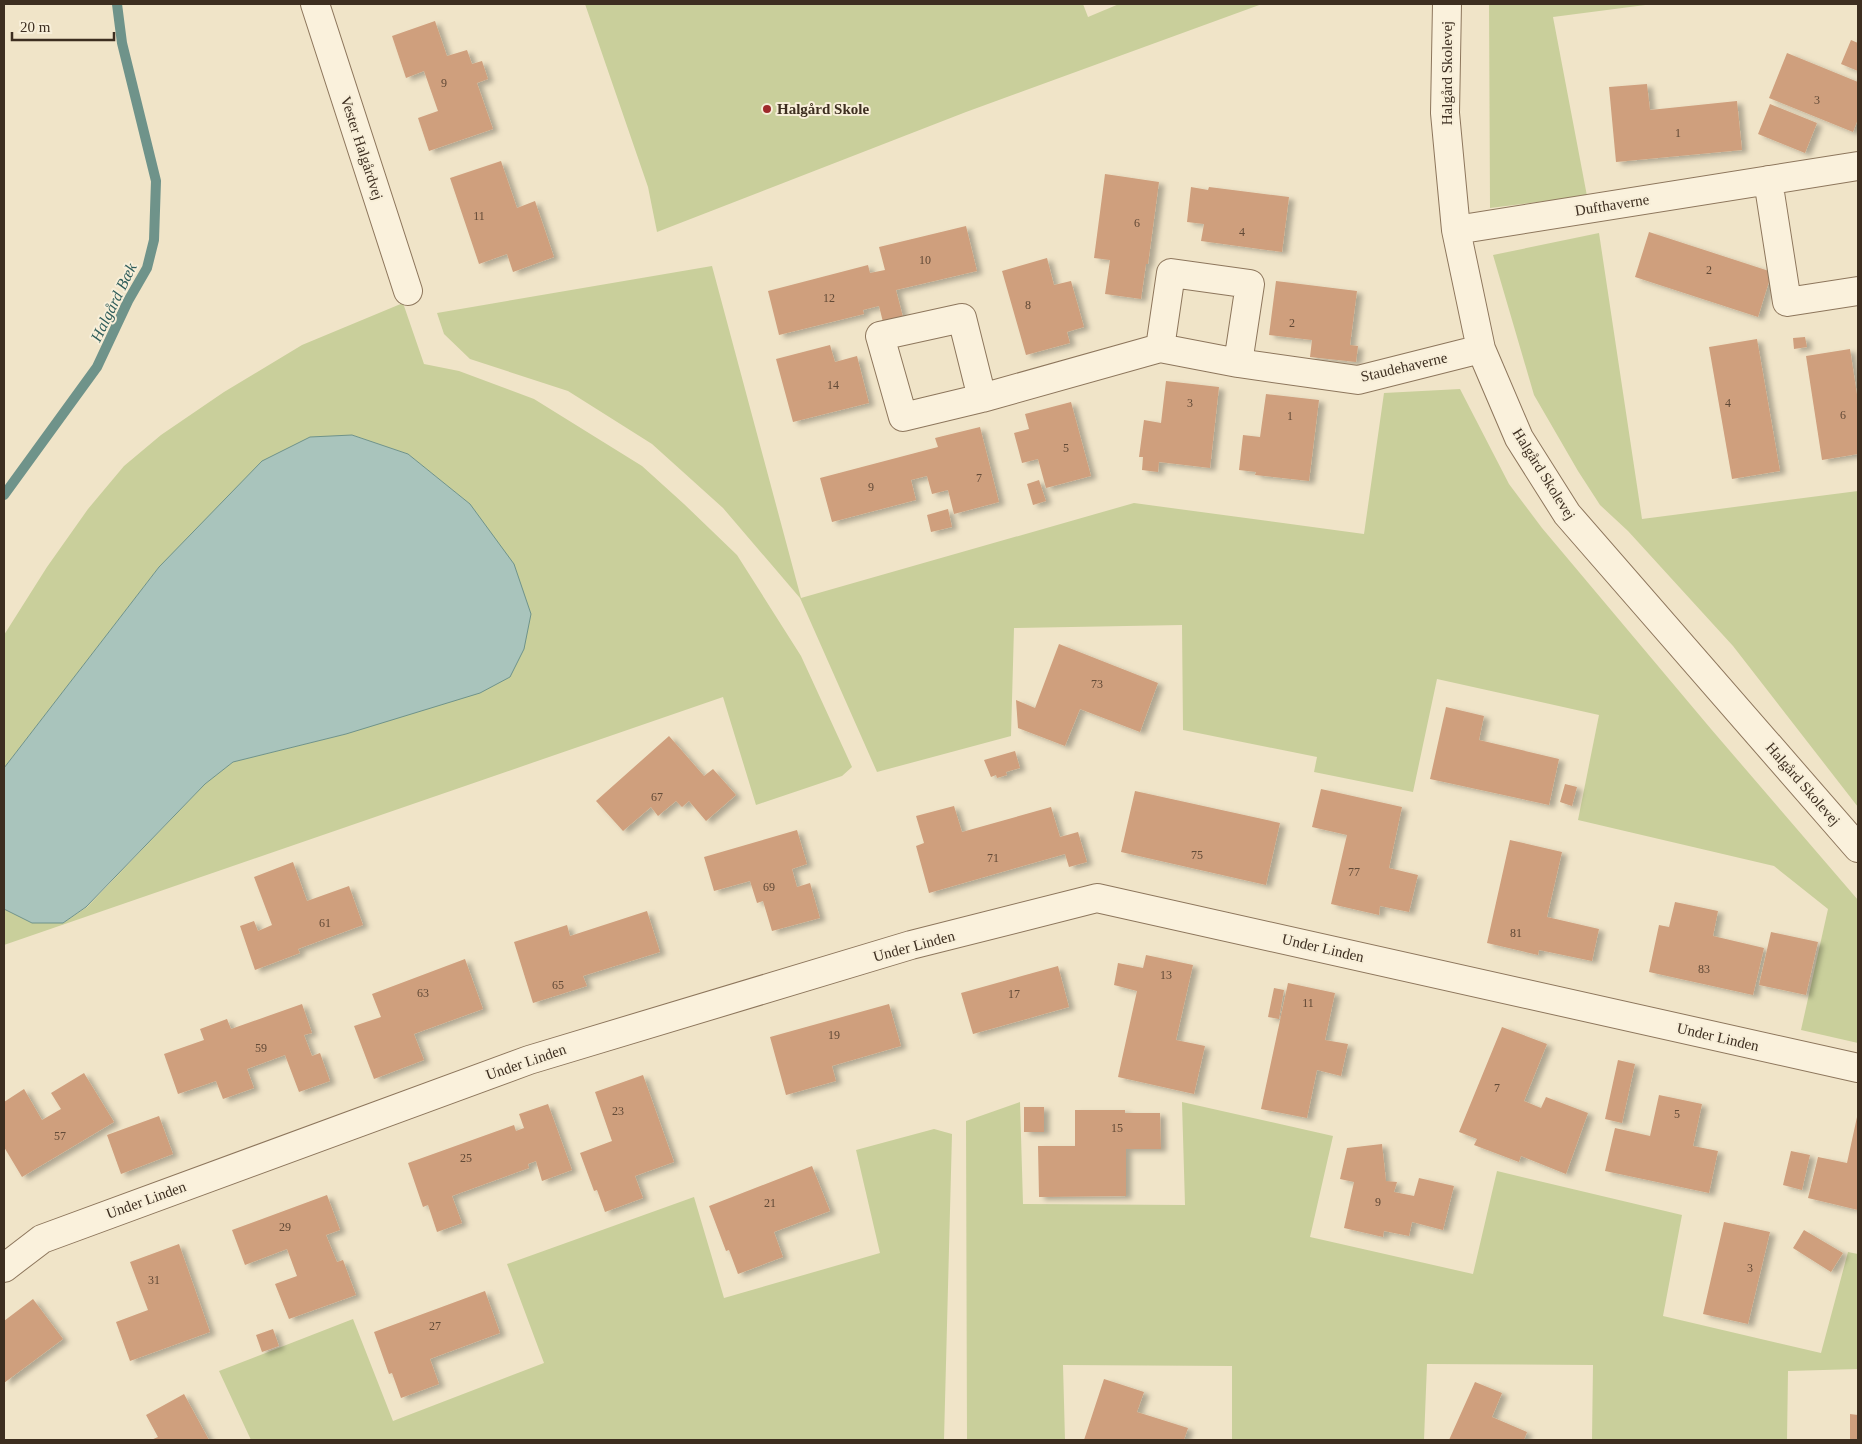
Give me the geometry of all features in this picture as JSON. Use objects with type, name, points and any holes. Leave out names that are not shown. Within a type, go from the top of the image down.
[{"type":"street","name":"Vester Halgårdvej","points":[[315,4],[408,291]]},
{"type":"street","name":"Halgård Skolevej","points":[[1447,4],[1445,113],[1456,230],[1481,350],[1519,438],[1567,514],[1858,848]]},
{"type":"street","name":"Dufthaverne","points":[[1456,230],[1858,166]]},
{"type":"street","points":[[1768,180],[1787,302],[1858,291]]},
{"type":"street","points":[[1160,348],[1171,273],[1250,284],[1238,363]]},
{"type":"street","name":"Staudehaverne","points":[[982,398],[1160,348],[1238,363],[1358,380],[1481,350]]},
{"type":"street","name":"Under Linden","points":[[4,1268],[42,1238],[529,1060],[912,946],[1097,898],[1858,1068]]},
{"type":"green space","name":"Halgård Skole","points":[[585,4],[1083,4],[1088,17],[1119,4],[1262,4],[966,112],[657,232],[648,187]]},
{"type":"green space","points":[[1489,4],[1653,4],[1553,17],[1587,196],[1490,208]]},
{"type":"green space","points":[[1599,233],[1642,519],[1858,491],[1858,807],[1733,646],[1628,531],[1600,505],[1534,395],[1493,255]]},
{"type":"green space","points":[[712,266],[801,598],[1134,503],[1364,534],[1384,393],[1460,389],[1509,484],[1542,528],[1858,900],[1858,1043],[1801,1030],[1828,909],[1774,866],[1578,820],[1599,715],[1437,679],[1413,792],[1314,772],[1317,757],[1183,730],[1182,625],[1014,628],[1011,736],[877,772],[800,598],[723,508],[652,444],[568,391],[470,359],[444,334],[437,313]]},
{"type":"green space","points":[[403,303],[424,364],[459,371],[534,399],[642,466],[737,555],[801,656],[852,767],[842,776],[756,805],[723,697],[4,945],[4,909],[32,923],[63,923],[87,907],[205,784],[233,762],[346,734],[470,504],[408,454],[352,435],[159,567],[4,768],[4,635],[47,567],[88,509],[124,466],[161,435],[224,392],[302,345]]},
{"type":"green space","points":[[1020,1102],[1023,1204],[1185,1205],[1182,1102],[1333,1136],[1310,1237],[1473,1274],[1497,1171],[1682,1215],[1663,1316],[1821,1353],[1848,1252],[1858,1254],[1858,1369],[1788,1371],[1787,1440],[1592,1440],[1593,1365],[1427,1364],[1424,1440],[1232,1440],[1232,1366],[1063,1365],[1065,1440],[967,1440],[966,1121]]},
{"type":"green space","points":[[934,1129],[952,1134],[944,1440],[251,1440],[219,1371],[353,1319],[393,1421],[544,1363],[507,1264],[694,1197],[724,1298],[880,1253],[856,1150]]},
{"type":"water","points":[[352,435],[408,454],[470,504],[514,564],[531,614],[524,649],[510,677],[480,693],[346,734],[233,762],[205,784],[86,907],[63,923],[32,923],[4,909],[4,768],[159,567],[262,461],[310,437]]},
{"type":"building","points":[[435,21],[447,56],[467,50],[472,64],[482,61],[488,79],[477,83],[493,129],[429,151],[418,118],[438,111],[424,71],[406,78],[392,36]]},
{"type":"building","points":[[1851,40],[1858,43],[1858,71],[1841,64]]},
{"type":"building","points":[[1787,53],[1858,82],[1858,119],[1853,132],[1769,98]]},
{"type":"building","points":[[1647,84],[1650,110],[1737,101],[1742,150],[1616,162],[1609,87]]},
{"type":"building","points":[[1770,104],[1817,123],[1805,153],[1758,134]]},
{"type":"building","points":[[501,161],[517,208],[535,201],[554,257],[513,272],[507,254],[479,264],[450,178]]},
{"type":"building","points":[[1105,174],[1159,182],[1148,264],[1146,264],[1141,299],[1105,294],[1110,260],[1094,258]]},
{"type":"building","points":[[1191,187],[1208,190],[1209,187],[1289,197],[1282,252],[1201,241],[1204,224],[1187,222]]},
{"type":"building","points":[[966,226],[977,271],[896,290],[904,321],[884,326],[879,306],[863,310],[864,314],[779,335],[768,291],[868,265],[870,273],[885,270],[879,247]]},
{"type":"building","points":[[1649,232],[1772,272],[1758,317],[1635,277]]},
{"type":"building","points":[[1047,258],[1054,285],[1071,281],[1084,327],[1067,332],[1070,343],[1026,355],[1002,271]]},
{"type":"building","points":[[1276,281],[1357,291],[1350,345],[1358,346],[1356,362],[1310,357],[1312,340],[1269,335]]},
{"type":"building","points":[[1805,337],[1807,347],[1794,349],[1793,338]]},
{"type":"building","points":[[1757,339],[1780,471],[1732,479],[1709,347]]},
{"type":"building","points":[[830,345],[835,362],[857,356],[869,403],[793,422],[776,359]]},
{"type":"building","points":[[1850,349],[1858,401],[1858,454],[1822,460],[1806,356]]},
{"type":"building","points":[[1166,381],[1219,387],[1210,468],[1159,462],[1158,472],[1142,470],[1143,457],[1139,457],[1144,420],[1161,423]]},
{"type":"building","points":[[1266,394],[1319,400],[1309,481],[1255,475],[1256,472],[1239,470],[1243,435],[1260,437]]},
{"type":"building","points":[[1071,402],[1091,476],[1046,488],[1038,459],[1022,463],[1014,433],[1029,429],[1025,414]]},
{"type":"building","points":[[980,427],[999,502],[954,514],[948,490],[932,494],[927,476],[911,480],[916,500],[832,522],[820,478],[938,447],[935,438]]},
{"type":"building","points":[[1039,480],[1046,501],[1033,505],[1027,484]]},
{"type":"building","points":[[948,509],[952,527],[931,532],[927,515]]},
{"type":"building","points":[[1059,644],[1158,683],[1140,732],[1080,709],[1065,746],[1018,728],[1016,700],[1035,708]]},
{"type":"building","points":[[1446,707],[1484,716],[1479,740],[1559,759],[1549,805],[1430,779]]},
{"type":"building","points":[[669,736],[704,776],[713,769],[736,795],[706,821],[689,801],[682,807],[676,801],[658,816],[651,807],[623,831],[596,801]]},
{"type":"building","points":[[1015,751],[1020,768],[1006,772],[1007,775],[997,778],[996,775],[991,777],[984,760]]},
{"type":"building","points":[[1565,784],[1577,787],[1572,806],[1560,802]]},
{"type":"building","points":[[1321,789],[1402,807],[1389,868],[1418,875],[1409,912],[1380,906],[1379,915],[1331,904],[1347,835],[1312,827]]},
{"type":"building","points":[[1135,791],[1280,823],[1266,885],[1121,852]]},
{"type":"building","points":[[954,806],[962,832],[1051,807],[1060,837],[1078,832],[1087,862],[1069,867],[1065,854],[929,893],[916,846],[924,843],[916,816]]},
{"type":"building","points":[[797,830],[807,864],[792,869],[797,887],[810,883],[820,918],[772,931],[763,901],[757,903],[750,881],[714,891],[704,857]]},
{"type":"building","points":[[1510,840],[1562,852],[1547,917],[1599,929],[1592,961],[1539,950],[1538,955],[1487,943]]},
{"type":"building","points":[[293,862],[307,901],[349,886],[363,925],[298,949],[300,953],[255,970],[240,926],[254,921],[258,931],[272,925],[254,877]]},
{"type":"building","points":[[1675,902],[1718,911],[1713,936],[1764,948],[1753,995],[1649,972],[1659,925],[1669,927]]},
{"type":"building","points":[[647,911],[660,952],[583,976],[587,986],[533,1003],[514,942],[567,925],[570,936]]},
{"type":"building","points":[[1771,932],[1818,942],[1806,995],[1759,985]]},
{"type":"building","points":[[1146,955],[1193,965],[1176,1040],[1205,1046],[1194,1094],[1118,1077],[1137,991],[1114,985],[1118,963],[1143,968]]},
{"type":"building","points":[[465,959],[483,1009],[414,1034],[424,1060],[374,1079],[354,1026],[381,1017],[372,994]]},
{"type":"building","points":[[1058,966],[1069,1007],[973,1034],[961,993]]},
{"type":"building","points":[[1288,983],[1335,993],[1325,1040],[1348,1044],[1341,1076],[1317,1070],[1307,1118],[1261,1109]]},
{"type":"building","points":[[1274,988],[1284,990],[1279,1019],[1268,1017]]},
{"type":"building","points":[[302,1004],[312,1033],[304,1035],[312,1056],[320,1053],[330,1081],[299,1092],[285,1055],[247,1069],[254,1088],[223,1099],[216,1081],[178,1094],[164,1054],[204,1040],[200,1029],[227,1019],[231,1029]]},
{"type":"building","points":[[889,1004],[901,1046],[832,1066],[836,1081],[786,1095],[770,1037]]},
{"type":"building","points":[[1502,1027],[1547,1044],[1524,1101],[1541,1108],[1546,1097],[1588,1113],[1566,1174],[1521,1156],[1519,1162],[1474,1145],[1477,1139],[1459,1132]]},
{"type":"building","points":[[1618,1060],[1635,1064],[1622,1123],[1605,1119]]},
{"type":"building","points":[[84,1073],[114,1122],[22,1177],[4,1147],[4,1102],[24,1089],[42,1120],[61,1109],[51,1093]]},
{"type":"building","points":[[643,1075],[674,1162],[635,1176],[643,1198],[605,1212],[597,1190],[594,1191],[580,1153],[612,1141],[595,1092]]},
{"type":"building","points":[[1659,1095],[1702,1104],[1693,1146],[1718,1151],[1709,1193],[1605,1171],[1615,1128],[1650,1136]]},
{"type":"building","points":[[548,1104],[572,1170],[542,1181],[536,1161],[528,1164],[529,1168],[452,1196],[462,1223],[437,1232],[428,1205],[423,1207],[408,1163],[514,1125],[516,1131],[524,1128],[519,1114]]},
{"type":"building","points":[[1024,1107],[1044,1107],[1044,1132],[1024,1132]]},
{"type":"building","points":[[1075,1110],[1125,1110],[1125,1113],[1160,1113],[1161,1149],[1126,1149],[1126,1196],[1039,1197],[1038,1146],[1075,1146]]},
{"type":"building","points":[[159,1116],[173,1154],[121,1174],[107,1135]]},
{"type":"building","points":[[1857,1117],[1858,1210],[1808,1198],[1818,1157],[1847,1163]]},
{"type":"building","points":[[1382,1144],[1386,1181],[1397,1182],[1394,1192],[1414,1196],[1419,1178],[1454,1186],[1443,1230],[1412,1222],[1409,1236],[1384,1231],[1383,1237],[1344,1228],[1354,1182],[1340,1179],[1347,1148]]},
{"type":"building","points":[[1791,1151],[1810,1155],[1802,1190],[1783,1185]]},
{"type":"building","points":[[812,1166],[830,1211],[774,1232],[783,1257],[738,1274],[729,1250],[726,1251],[709,1206]]},
{"type":"building","points":[[327,1195],[340,1230],[326,1235],[337,1262],[343,1260],[356,1295],[289,1319],[275,1284],[297,1276],[287,1249],[245,1265],[232,1230]]},
{"type":"building","points":[[1724,1222],[1770,1232],[1748,1324],[1703,1314]]},
{"type":"building","points":[[1804,1230],[1843,1253],[1831,1272],[1793,1248]]},
{"type":"building","points":[[179,1244],[210,1332],[130,1361],[116,1322],[148,1310],[130,1262]]},
{"type":"building","points":[[485,1291],[500,1333],[430,1359],[439,1384],[401,1398],[392,1373],[389,1374],[374,1332]]},
{"type":"building","points":[[33,1299],[63,1339],[4,1383],[4,1321]]},
{"type":"building","points":[[273,1329],[279,1346],[262,1352],[256,1335]]},
{"type":"building","points":[[1104,1379],[1144,1392],[1137,1412],[1188,1428],[1184,1440],[1084,1440]]},
{"type":"building","points":[[1475,1382],[1502,1393],[1492,1417],[1527,1432],[1524,1440],[1449,1440]]},
{"type":"building","points":[[184,1394],[209,1440],[151,1440],[158,1437],[146,1415]]},
{"type":"building","points":[[1850,1414],[1858,1415],[1858,1440],[1850,1440]]},
{"type":"waterway","name":"Halgård Bæk","points":[[4,495],[97,367],[128,301],[147,268],[154,240],[156,181],[122,43],[117,4]]},
{"type":"place","name":"Halgård Skole","points":[[767,109]]}]
